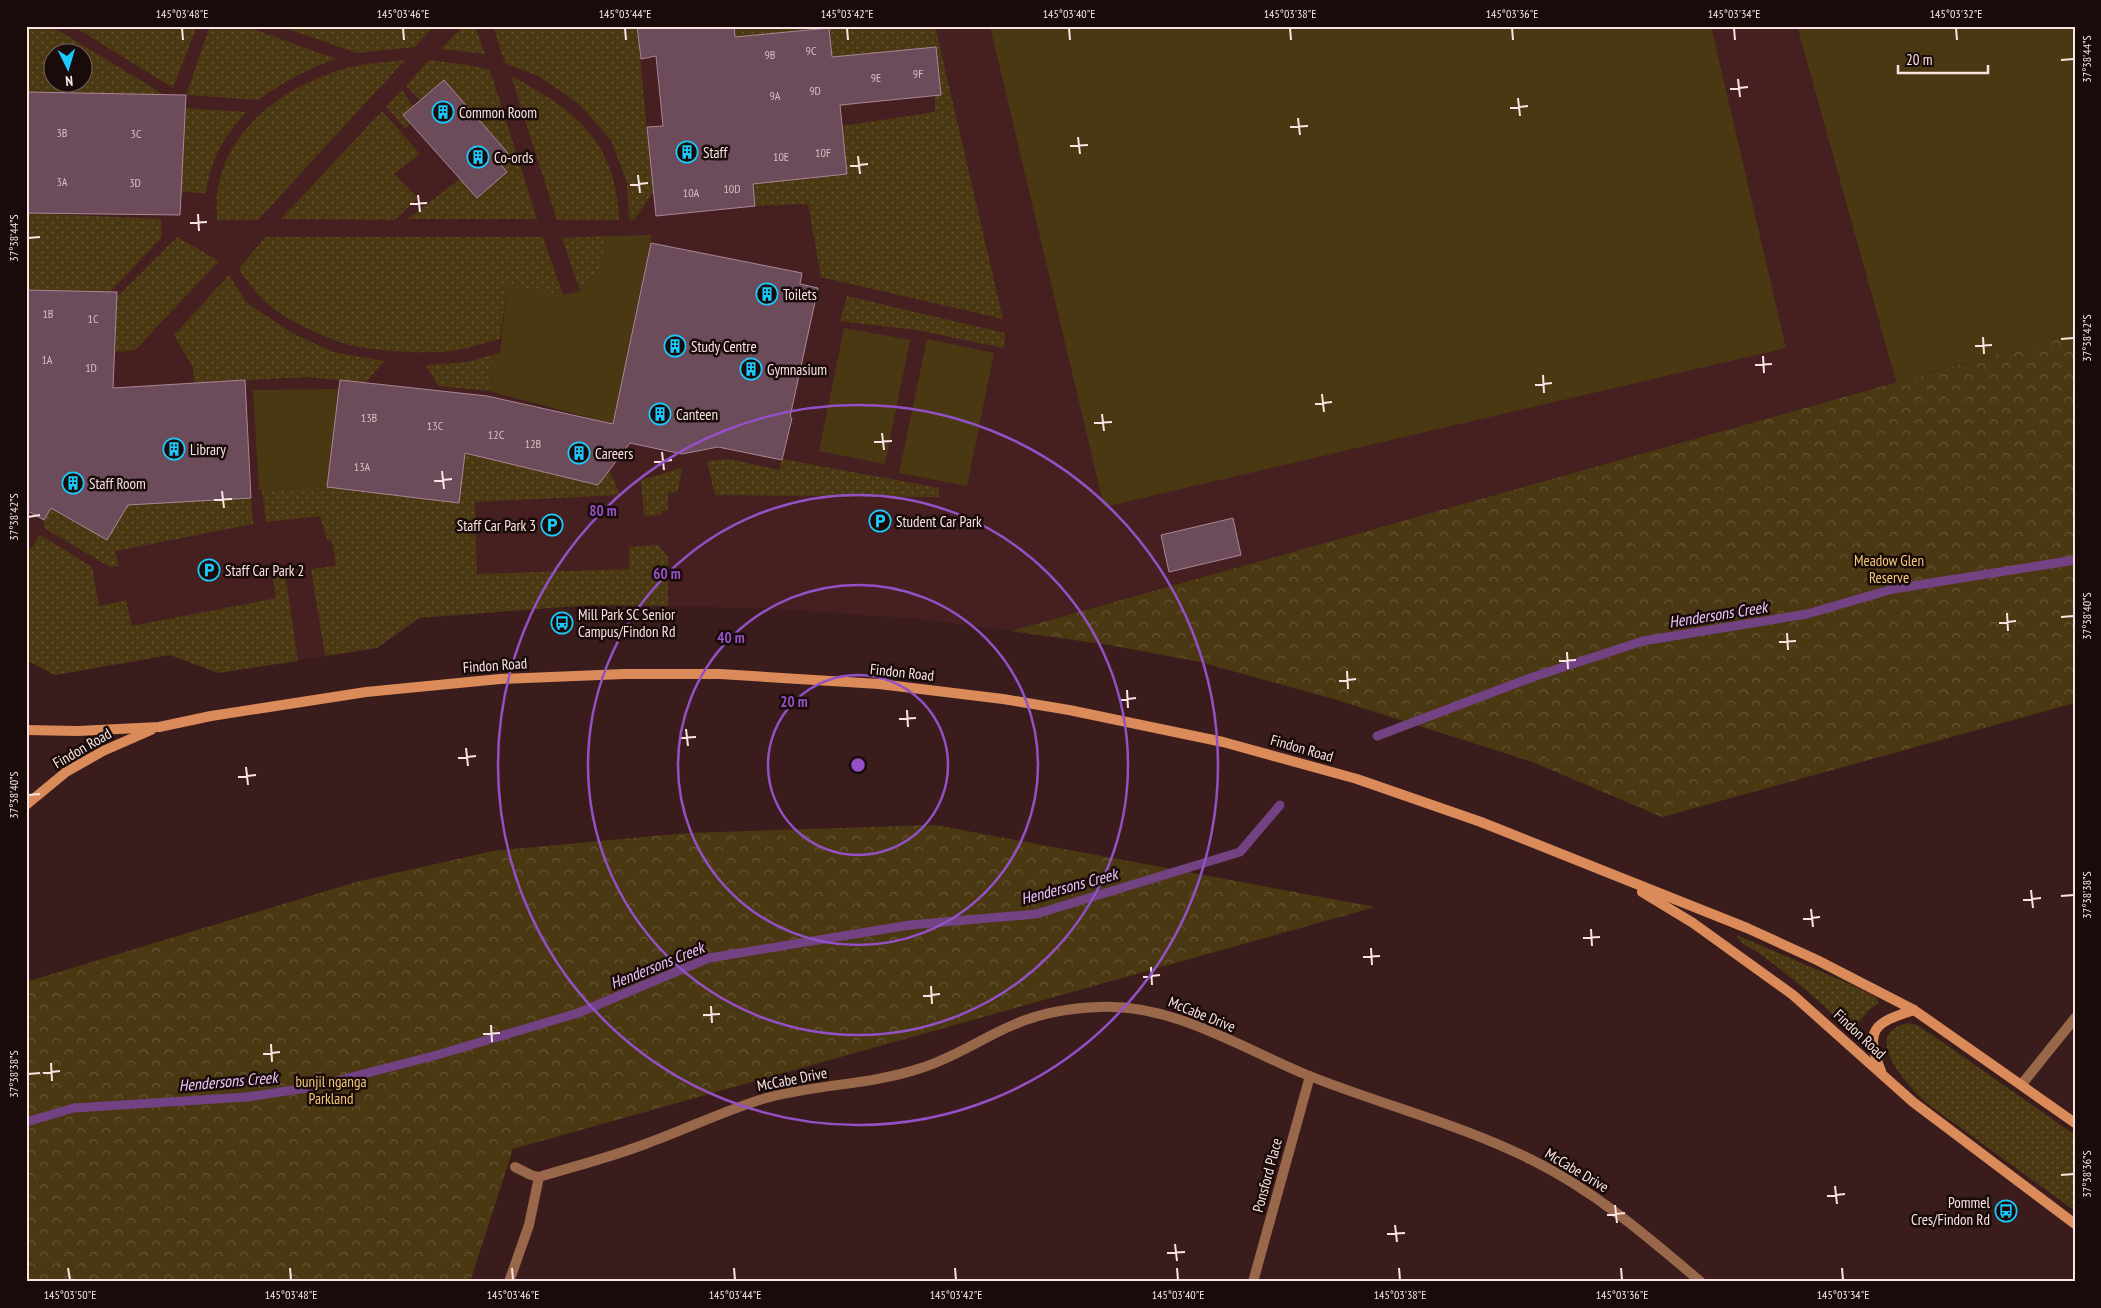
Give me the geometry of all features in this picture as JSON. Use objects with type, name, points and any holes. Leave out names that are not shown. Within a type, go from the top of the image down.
[{"type":"main road","name":"Findon Road","points":[[26,730],[78,731],[159,727],[211,716],[319,698],[426,685],[500,679],[624,674],[720,674],[888,685],[1069,710],[1165,729],[1280,757],[1357,779],[1481,822],[1756,932],[1817,960],[1914,1010],[2075,1123]]},
{"type":"main road","name":"Findon Road","points":[[26,805],[66,772],[102,751],[159,727]]},
{"type":"main road","name":"Findon Road","points":[[1618,877],[1693,923],[1793,994],[1837,1032],[1884,1077],[1943,1126],[2019,1180],[2075,1224]]},
{"type":"main road","points":[[1884,1077],[1874,1053],[1872,1039],[1877,1026],[1888,1018],[1914,1010]]},
{"type":"street","name":"McCabe Drive","points":[[538,1176],[646,1144],[731,1110],[768,1098],[893,1077],[926,1067],[1013,1025],[1041,1015],[1100,1006],[1126,1007],[1158,1012],[1186,1020],[1310,1076],[1486,1138],[1534,1161],[1613,1209],[1702,1282]]},
{"type":"street","points":[[2022,1084],[2075,1018]]},
{"type":"street","name":"Ponsford Place","points":[[1253,1282],[1310,1076]]},
{"type":"street","points":[[509,1282],[529,1225],[538,1176],[531,1175],[515,1167]]},
{"type":"shaded area","points":[[26,26],[1797,26],[1896,382],[1011,631],[919,619],[764,608],[591,605],[420,617],[377,648],[218,673],[170,655],[55,675],[26,660]]},
{"type":"green space","points":[[26,26],[51,26],[77,42],[42,42],[42,92],[92,92],[92,51],[166,96],[26,96]]},
{"type":"green space","points":[[73,26],[197,26],[173,88]]},
{"type":"green space","points":[[210,26],[245,26],[336,59],[296,76],[258,100],[186,95]]},
{"type":"green space","points":[[279,26],[434,26],[415,47],[357,53]]},
{"type":"green space","points":[[463,26],[475,26],[485,54],[441,49]]},
{"type":"green space","points":[[493,26],[637,26],[653,192],[634,220],[629,219],[627,183],[611,140],[579,104],[540,77],[505,63]]},
{"type":"green space","points":[[734,26],[935,26],[1003,319],[821,277],[808,204],[755,206],[748,135],[758,134],[763,183],[847,174],[842,126],[935,112],[935,95],[941,94],[936,47],[853,55],[858,104],[837,108],[829,28],[735,37]]},
{"type":"green space","points":[[990,26],[1711,26],[1786,348],[1104,507]]},
{"type":"green space","points":[[1797,26],[2075,26],[2075,332],[1896,382]]},
{"type":"green space","points":[[405,60],[258,220],[217,220],[217,193],[223,169],[233,147],[247,127],[264,110],[305,84],[328,74],[351,67]]},
{"type":"green space","points":[[429,60],[490,70],[537,219],[407,219],[460,179],[477,198],[507,172],[444,80],[420,100],[406,86]]},
{"type":"green space","points":[[511,76],[555,102],[573,116],[601,149],[610,169],[616,193],[619,220],[557,220]]},
{"type":"green space","points":[[402,90],[413,106],[403,115],[411,124],[405,128],[386,106]]},
{"type":"green space","points":[[184,108],[246,112],[219,149],[211,169],[206,193],[181,192]]},
{"type":"green space","points":[[382,111],[420,154],[394,174],[418,198],[395,220],[281,219]]},
{"type":"green space","points":[[26,213],[161,219],[162,237],[110,292],[26,290]]},
{"type":"green space","points":[[652,235],[613,424],[489,391],[493,355],[500,353],[507,286],[563,295],[580,291],[600,269],[607,236]]},
{"type":"green space","points":[[607,236],[600,269],[580,291],[562,238]]},
{"type":"green space","points":[[177,237],[219,261],[135,350],[115,352],[116,298]]},
{"type":"green space","points":[[265,237],[543,237],[563,295],[507,286],[500,339],[471,347],[431,352],[395,351],[360,347],[331,339],[297,323],[278,312],[258,294],[239,269]]},
{"type":"green space","points":[[229,275],[246,302],[292,333],[333,352],[384,361],[365,383],[307,377],[194,383],[193,368],[174,335]]},
{"type":"green space","points":[[847,296],[1005,333],[1004,348],[916,330],[840,321]]},
{"type":"green space","points":[[844,328],[910,340],[885,464],[819,451]]},
{"type":"green space","name":"Meadow Glen Reserve","points":[[2075,332],[2075,703],[1662,817],[1530,761],[1337,700],[1200,662],[1109,645],[1011,631]]},
{"type":"green space","points":[[927,339],[994,353],[967,486],[899,473]]},
{"type":"green space","points":[[493,355],[489,391],[438,386],[426,365],[467,362]]},
{"type":"green space","points":[[339,389],[327,487],[259,490],[253,390]]},
{"type":"green space","points":[[465,453],[599,485],[604,470],[609,470],[620,495],[475,502],[477,574],[629,569],[629,547],[658,545],[668,556],[668,606],[591,605],[419,618],[377,648],[325,656],[311,569],[336,566],[332,541],[327,539],[320,516],[266,522],[262,490],[327,487],[459,503]]},
{"type":"green space","points":[[728,459],[779,470],[782,459],[939,488],[939,497],[715,495],[707,461]]},
{"type":"green space","points":[[118,467],[234,499],[251,498],[253,524],[115,551],[119,566],[110,567],[44,528],[44,520],[51,508],[107,540]]},
{"type":"green space","points":[[682,468],[678,491],[668,493],[668,511],[661,511],[662,515],[644,516],[641,480]]},
{"type":"green space","points":[[40,535],[92,567],[99,606],[126,600],[132,626],[276,598],[272,574],[285,572],[298,661],[218,673],[170,655],[55,675],[26,660],[26,545],[32,548]]},
{"type":"green space","name":"bunjil nganga Parkland","points":[[935,825],[1375,907],[513,1149],[470,1282],[26,1282],[26,982],[356,882],[493,851],[687,833]]},
{"type":"green space","points":[[1737,935],[1850,984],[1876,997],[1879,1003],[1869,1010],[1853,1029],[1848,1029],[1807,991],[1763,956],[1740,941]]},
{"type":"green space","points":[[1908,1023],[1917,1025],[1938,1039],[2075,1135],[2075,1211],[1925,1102],[1908,1084],[1891,1060],[1887,1048],[1887,1037],[1894,1029]]},
{"type":"building","points":[[637,26],[734,26],[735,37],[829,28],[832,57],[936,47],[941,95],[840,105],[847,174],[753,184],[755,206],[656,216],[647,127],[663,126],[656,56],[641,59]]},
{"type":"building","points":[[444,80],[508,153],[498,161],[507,172],[477,198],[403,115]]},
{"type":"building","points":[[26,92],[186,95],[180,215],[26,213]]},
{"type":"building","points":[[651,243],[802,273],[800,284],[818,288],[782,460],[718,447],[682,454],[630,443],[598,485],[465,453],[459,503],[327,487],[340,380],[487,396],[613,424]]},
{"type":"building","points":[[26,290],[117,292],[113,388],[245,380],[251,498],[128,505],[107,540],[51,508],[44,520],[26,510]]},
{"type":"building","points":[[1233,518],[1241,555],[1169,572],[1161,535]]},
{"type":"waterway","name":"Hendersons Creek","points":[[1377,736],[1533,677],[1643,641],[1807,614],[1893,589],[2075,560]]},
{"type":"waterway","name":"Hendersons Creek","points":[[26,1122],[74,1108],[247,1097],[313,1087],[437,1055],[578,1013],[709,958],[910,925],[1036,914],[1240,852],[1280,805]]},
{"type":"place","name":"Common Room","points":[[443,112]]},
{"type":"place","name":"Staff","points":[[687,152]]},
{"type":"place","name":"Co-ords","points":[[478,157]]},
{"type":"place","name":"Toilets","points":[[767,294]]},
{"type":"place","name":"Study Centre","points":[[675,346]]},
{"type":"place","name":"Gymnasium","points":[[751,369]]},
{"type":"place","name":"Canteen","points":[[660,414]]},
{"type":"place","name":"Library","points":[[174,449]]},
{"type":"place","name":"Careers","points":[[579,453]]},
{"type":"place","name":"Staff Room","points":[[73,483]]},
{"type":"place","name":"Student Car Park","points":[[880,521]]},
{"type":"place","name":"Staff Car Park 3","points":[[552,525]]},
{"type":"place","name":"Staff Car Park 2","points":[[209,570]]},
{"type":"place","name":"Mill Park SC Senior Campus/Findon Rd","points":[[562,623]]},
{"type":"place","name":"Pommel Cres/Findon Rd","points":[[2006,1211]]}]
